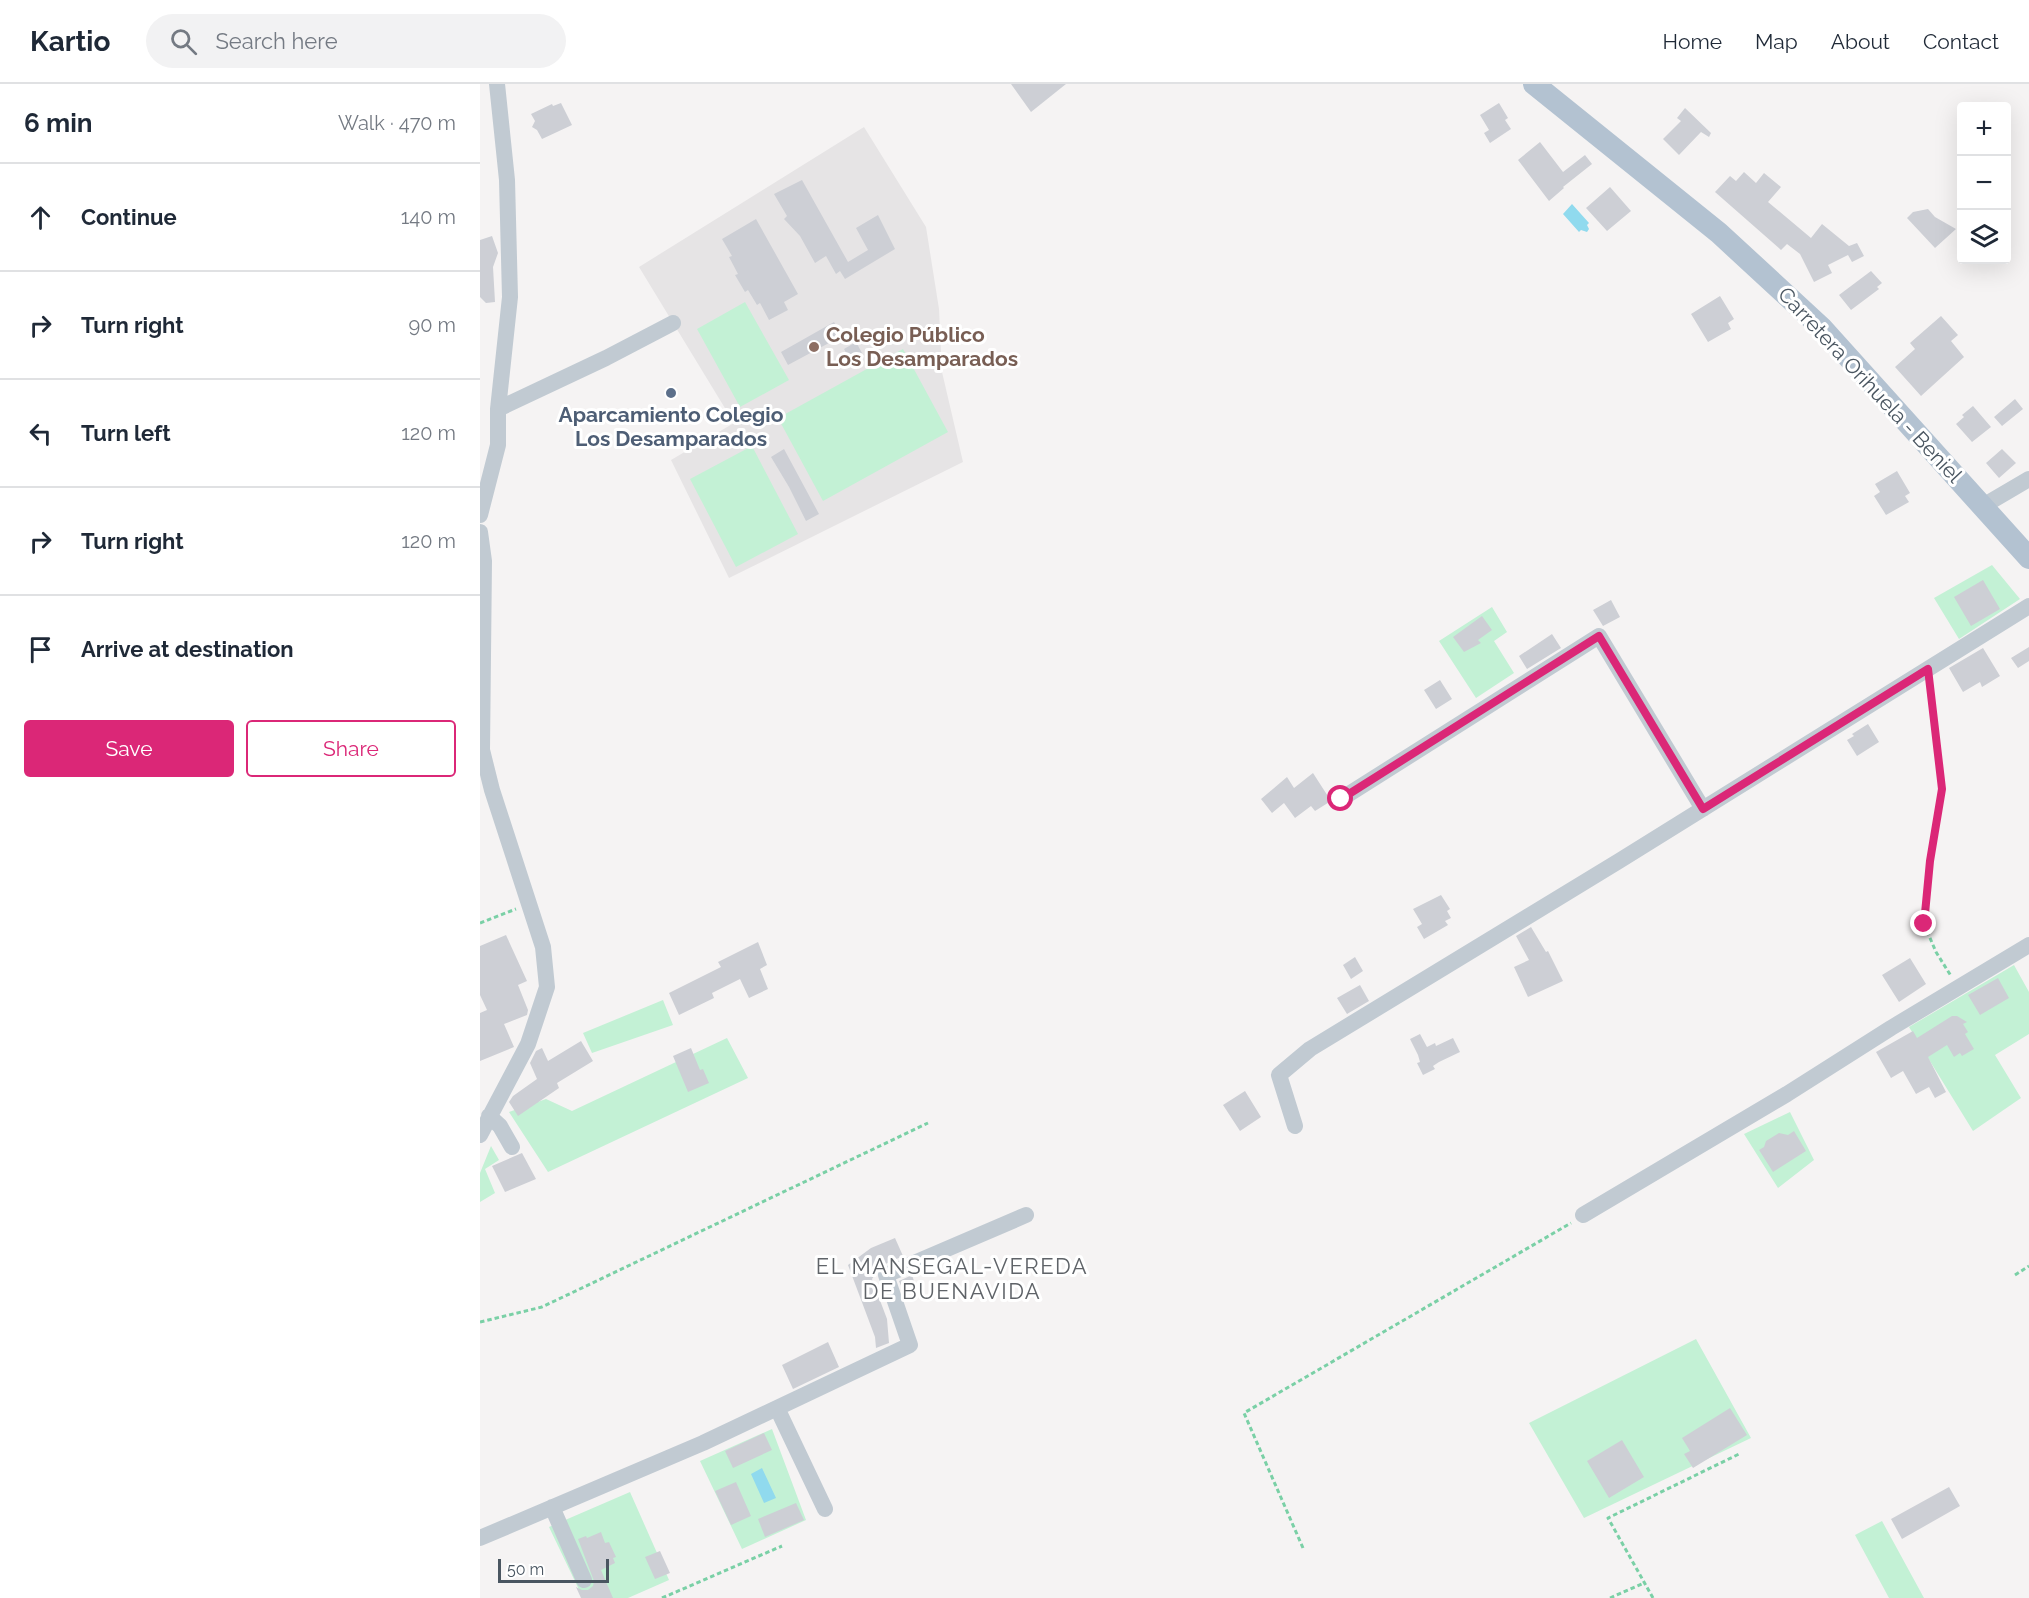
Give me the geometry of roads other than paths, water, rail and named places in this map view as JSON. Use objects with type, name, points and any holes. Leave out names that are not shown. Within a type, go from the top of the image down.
[{"type":"main road","name":"Carretera Orihuela - Beniel","points":[[1534,84],[1719,233],[1822,328],[2029,558]]},
{"type":"street","points":[[480,516],[498,445],[498,409],[510,297],[507,180],[497,84]]},
{"type":"street","points":[[498,409],[606,358],[673,323]]},
{"type":"street","points":[[1983,506],[2029,479]]},
{"type":"street","points":[[480,532],[484,561],[482,750],[492,790],[543,947],[547,987],[528,1044],[480,1135]]},
{"type":"street","points":[[1295,1126],[1279,1075],[1310,1049],[1703,809],[2029,606]]},
{"type":"street","points":[[1341,799],[1599,636],[1703,809]]},
{"type":"street","points":[[1583,1215],[1787,1094],[2029,945]]},
{"type":"street","points":[[489,1116],[500,1126],[512,1147]]},
{"type":"street","points":[[480,1538],[703,1443],[910,1345],[886,1275],[1026,1215]]},
{"type":"street","points":[[777,1408],[825,1509]]},
{"type":"street","points":[[552,1507],[584,1580]]},
{"type":"water","points":[[1572,204],[1589,223],[1587,232],[1581,230],[1579,232],[1563,214]]},
{"type":"water","points":[[762,1468],[776,1498],[764,1503],[751,1474]]},
{"type":"place","name":"Colegio Público Los Desamparados","points":[[814,347]]},
{"type":"place","name":"Aparcamiento Colegio Los Desamparados","points":[[671,393]]},
{"type":"district","name":"EL MANSEGAL-VEREDA DE BUENAVIDA","points":[[952,1278]]}]
